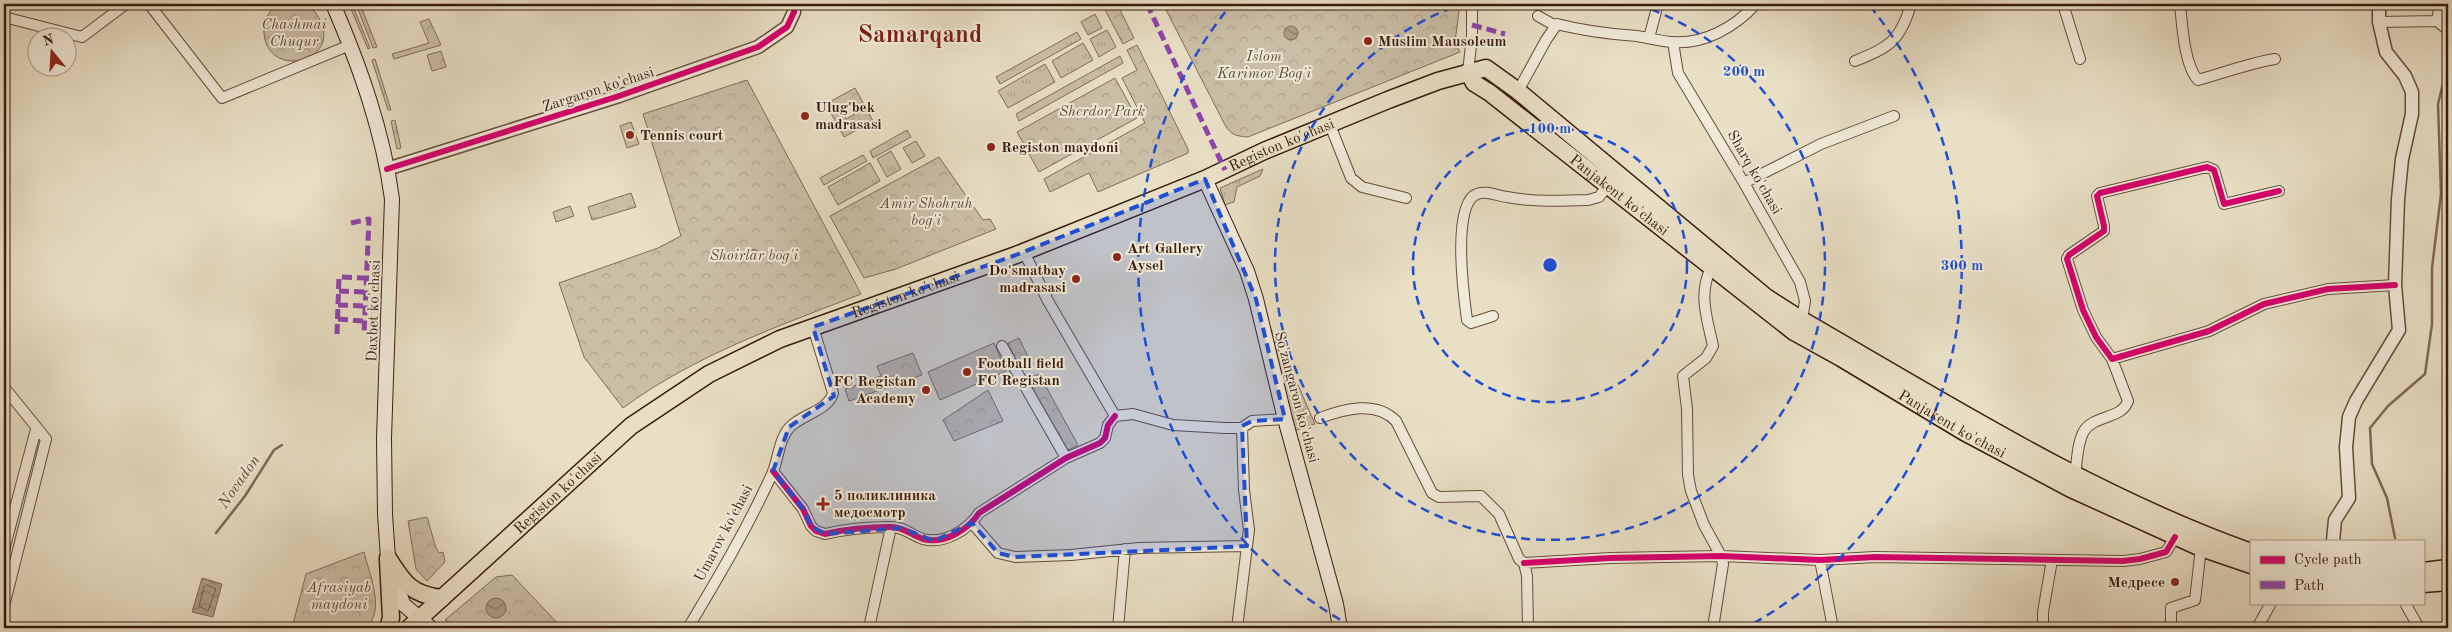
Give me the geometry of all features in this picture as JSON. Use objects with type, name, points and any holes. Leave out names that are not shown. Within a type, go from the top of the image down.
[{"type":"main road","name":"Daxbet ko'chasi","points":[[333,4],[369,98],[387,169],[392,215],[384,438],[385,514],[388,558],[403,604],[420,625]]},
{"type":"main road","name":"Panjakent ko'chasi","points":[[2250,552],[2199,534],[2075,476],[1802,320],[1766,297],[1518,91],[1486,68],[1468,72],[1479,88],[1490,93],[1794,332],[1964,432],[2071,489],[2200,548],[2250,565]]},
{"type":"main road","name":"Registon ko'chasi","points":[[420,625],[442,598],[648,414],[709,374],[780,339],[1024,252],[1205,179],[1264,152],[1438,81],[1468,72]]},
{"type":"main road","name":"So'zangaron ko'chasi","points":[[1205,179],[1253,290],[1285,419],[1336,604],[1340,628]]},
{"type":"main road","points":[[388,558],[409,588],[425,595],[442,598]]},
{"type":"main road","points":[[388,558],[391,618],[388,628]]},
{"type":"main road","points":[[2424,571],[2448,568]]},
{"type":"main road","points":[[2424,584],[2448,582]]},
{"type":"street","points":[[4,17],[82,36],[126,4]]},
{"type":"street","points":[[150,4],[222,98],[350,45]]},
{"type":"street","name":"Zargaron ko'chasi","points":[[387,169],[620,96],[758,47],[787,27],[794,12],[794,4]]},
{"type":"street","points":[[1468,72],[1472,36],[1472,4]]},
{"type":"street","points":[[1649,38],[1658,4]]},
{"type":"street","points":[[1538,16],[1554,25],[1557,24],[1588,32],[1672,42],[1701,40],[1718,33],[1734,24],[1756,4]]},
{"type":"street","points":[[1855,62],[1887,46],[1897,38],[1910,4]]},
{"type":"street","points":[[2063,4],[2080,59]]},
{"type":"street","points":[[2180,4],[2183,34],[2192,67],[2198,80],[2257,62],[2275,59]]},
{"type":"street","points":[[2333,540],[2335,520],[2349,498],[2346,446],[2349,417],[2356,401],[2399,330],[2395,285],[2398,199],[2402,159],[2412,114],[2412,92],[2405,76],[2386,52],[2379,22],[2379,4]]},
{"type":"street","points":[[2437,22],[2440,4]]},
{"type":"street","points":[[2379,22],[2437,22],[2448,30]]},
{"type":"street","points":[[1518,91],[1554,25]]},
{"type":"street","name":"Sharq ko'chasi","points":[[1672,42],[1678,73],[1744,183],[1800,282],[1804,301],[1802,320]]},
{"type":"street","points":[[1744,183],[1821,144],[1894,116]]},
{"type":"street","points":[[1330,125],[1351,178],[1362,187],[1406,198]]},
{"type":"street","points":[[2075,476],[2084,432],[2088,425],[2123,410],[2128,401],[2112,359],[2096,337],[2083,310],[2067,259],[2069,255],[2104,231],[2097,196],[2100,193],[2211,168],[2214,170],[2224,204],[2279,191]]},
{"type":"street","points":[[1493,316],[1476,323],[1470,323],[1467,320],[1462,292],[1461,256],[1463,221],[1471,198],[1477,194],[1487,193],[1510,198],[1588,200],[1599,197],[1608,185]]},
{"type":"street","points":[[1024,252],[1048,301],[1115,416]]},
{"type":"street","points":[[1711,268],[1706,279],[1703,303],[1713,346],[1706,358],[1683,376],[1691,491],[1704,526],[1721,556],[1723,564],[1713,628]]},
{"type":"street","points":[[2112,359],[2209,331],[2264,304],[2328,289],[2395,285]]},
{"type":"street","name":"Umarov ko'chasi","points":[[688,628],[743,533],[773,471],[779,450],[789,427],[832,397],[833,393],[813,328]]},
{"type":"street","points":[[1002,346],[1066,458]]},
{"type":"street","points":[[4,387],[46,439],[4,606]]},
{"type":"street","points":[[1320,418],[1354,407],[1392,416],[1432,493],[1439,497],[1481,496],[1499,514],[1519,559],[1524,563],[1527,576],[1528,628]]},
{"type":"street","points":[[773,471],[804,509],[810,526],[816,531],[825,534],[891,527],[902,528],[934,541],[948,537],[972,523],[979,513],[1066,458],[1100,443],[1105,438],[1108,426],[1115,416],[1134,414],[1173,425],[1242,428],[1252,421],[1285,419]]},
{"type":"street","points":[[1237,628],[1248,546],[1242,428]]},
{"type":"street","points":[[4,550],[36,429]]},
{"type":"street","points":[[972,523],[998,553],[1015,557],[1071,555],[1126,549],[1248,546]]},
{"type":"street","points":[[869,628],[891,527]]},
{"type":"street","points":[[1524,563],[1610,558],[1721,556],[1820,560],[1875,557],[2052,560],[2140,559],[2166,552],[2175,537]]},
{"type":"street","points":[[2171,628],[2171,608],[2195,600],[2200,548]]},
{"type":"street","points":[[1118,628],[1126,549]]},
{"type":"street","points":[[1820,560],[1832,623],[1829,628]]},
{"type":"street","points":[[2043,628],[2043,612],[2052,560]]},
{"type":"street","points":[[2257,628],[2270,604]]},
{"type":"street","points":[[2406,604],[2419,628]]},
{"type":"highlighted area","points":[[1205,179],[1256,299],[1285,419],[1252,421],[1242,426],[1247,546],[1015,557],[998,553],[972,523],[934,541],[902,528],[825,534],[811,526],[803,509],[773,471],[789,427],[834,396],[813,327],[1016,255]]},
{"type":"green space","name":"Chashmai Chuqur","points":[[278,4],[308,4],[321,23],[324,38],[318,50],[307,58],[293,61],[280,58],[269,49],[264,33],[264,24],[269,13]]},
{"type":"green space","points":[[349,4],[352,4],[370,48],[368,49]]},
{"type":"green space","points":[[356,4],[360,4],[377,47],[373,48]]},
{"type":"green space","points":[[1102,4],[1117,4],[1134,38],[1123,44]]},
{"type":"green space","name":"Islom Karimov Bog'i","points":[[1163,4],[1460,4],[1455,42],[1460,52],[1248,137],[1240,136],[1229,131],[1225,125]]},
{"type":"green space","points":[[1095,14],[1102,28],[1088,35],[1081,22]]},
{"type":"green space","points":[[429,19],[441,45],[394,59],[392,54],[429,43],[420,22]]},
{"type":"green space","points":[[1107,30],[1116,47],[1099,57],[1090,39]]},
{"type":"green space","points":[[1077,32],[1081,39],[1000,84],[996,77]]},
{"type":"green space","points":[[1083,43],[1093,60],[1061,78],[1052,61]]},
{"type":"green space","points":[[1137,45],[1188,149],[1188,153],[1098,192],[1089,173],[1050,192],[1044,179],[1145,123],[1122,78],[1137,70],[1127,50]]},
{"type":"green space","points":[[441,51],[446,67],[432,71],[427,55]]},
{"type":"green space","points":[[1120,56],[1123,63],[1019,121],[1016,114]]},
{"type":"green space","points":[[375,59],[391,110],[388,110],[372,60]]},
{"type":"green space","points":[[1045,64],[1055,82],[1008,108],[998,91]]},
{"type":"green space","name":"Sherdor Park","points":[[1115,78],[1137,118],[1039,172],[1017,132]]},
{"type":"green space","name":"Shoirlar bog'i","points":[[747,80],[861,294],[769,330],[708,357],[679,372],[623,408],[584,357],[559,283],[658,248],[681,236],[643,114]]},
{"type":"green space","points":[[855,88],[873,121],[844,137],[826,104]],"holes":[[[850,104],[855,114],[846,119],[841,109]]]},
{"type":"green space","points":[[395,120],[401,148],[397,149],[391,121]]},
{"type":"green space","name":"Tennis court","points":[[631,122],[639,144],[627,148],[620,126]]},
{"type":"green space","points":[[907,130],[911,137],[873,158],[870,151]]},
{"type":"green space","points":[[916,141],[925,156],[912,163],[903,148]]},
{"type":"green space","points":[[891,151],[901,169],[887,177],[877,159]]},
{"type":"green space","points":[[863,155],[867,161],[824,185],[820,178]]},
{"type":"green space","name":"Amir Shohruh bog'i","points":[[939,157],[983,220],[990,219],[996,229],[896,269],[864,278],[830,216]]},
{"type":"green space","points":[[870,163],[880,181],[838,205],[828,187]]},
{"type":"green space","points":[[1263,169],[1260,176],[1237,187],[1234,202],[1225,205],[1220,188]]},
{"type":"green space","points":[[631,193],[636,207],[592,220],[588,207]]},
{"type":"green space","points":[[570,206],[574,216],[556,222],[553,212]]},
{"type":"green space","points":[[1271,329],[1292,386],[1298,385],[1315,424],[1293,431],[1264,331]]},
{"type":"green space","points":[[1019,338],[1030,361],[1019,366],[1008,343]]},
{"type":"green space","name":"Football field FC Registan","points":[[994,343],[1006,371],[940,400],[928,372]]},
{"type":"green space","points":[[913,353],[922,375],[849,401],[845,389],[881,376],[877,366]]},
{"type":"green space","points":[[1039,374],[1078,445],[1068,450],[1027,379]]},
{"type":"green space","points":[[988,390],[1003,421],[954,441],[943,420]]},
{"type":"green space","points":[[427,517],[436,548],[439,553],[443,552],[445,562],[427,581],[416,569],[408,521]]},
{"type":"green space","name":"Afrasiyab maydoni","points":[[364,552],[372,581],[375,602],[375,612],[366,628],[292,628],[306,574]]},
{"type":"green space","points":[[512,575],[562,628],[461,628],[445,620],[496,577]]},
{"type":"water","points":[[1288,26],[1294,26],[1298,33],[1294,40],[1288,40],[1284,36],[1284,30]]},
{"type":"water","points":[[754,249],[760,255],[754,261],[748,255]]},
{"type":"water","points":[[202,578],[222,584],[213,617],[192,612]]},
{"type":"water","points":[[492,598],[500,598],[506,604],[506,612],[500,618],[492,618],[486,612],[486,604]]},
{"type":"waterway","points":[[2395,538],[2387,498],[2372,464],[2370,428],[2388,406],[2425,374],[2432,324],[2432,268],[2441,194],[2438,104],[2447,67]]},
{"type":"waterway","name":"Novadon","points":[[216,533],[245,496],[274,450],[282,445]]},
{"type":"marked path","points":[[1147,4],[1225,170]]},
{"type":"marked path","points":[[1472,25],[1505,34]]},
{"type":"marked path","points":[[351,223],[369,219],[364,335]]},
{"type":"marked path","points":[[337,334],[339,277],[365,278]]},
{"type":"marked path","points":[[339,291],[365,292]]},
{"type":"marked path","points":[[338,305],[365,306]]},
{"type":"marked path","points":[[338,319],[364,321]]},
{"type":"cycle path","points":[[387,169],[619,96],[758,47],[787,27],[794,12],[794,4]]},
{"type":"cycle path","points":[[2279,191],[2224,204],[2214,170],[2207,167],[2100,193],[2097,196],[2104,231],[2069,255],[2067,259],[2083,310],[2096,337],[2112,359],[2209,331],[2264,304],[2328,289],[2395,285]]},
{"type":"cycle path","points":[[773,471],[803,509],[811,526],[816,531],[825,534],[874,527],[896,527],[923,539],[939,540],[962,530],[979,513],[1066,458],[1100,443],[1105,438],[1108,425],[1115,416]]},
{"type":"cycle path","points":[[1524,563],[1610,558],[1721,556],[1820,560],[1875,557],[2123,561],[2140,559],[2166,552],[2175,537]]},
{"type":"place","name":"Muslim Mausoleum","points":[[1368,41]]},
{"type":"place","name":"Ulug'bek mаdrаsasi","points":[[805,116]]},
{"type":"place","name":"Tennis court","points":[[630,135]]},
{"type":"place","name":"Registon maydoni","points":[[991,147]]},
{"type":"place","name":"Art Gallery Aysel","points":[[1117,257]]},
{"type":"place","name":"Do'smatbay madrasasi","points":[[1076,279]]},
{"type":"place","name":"Football field FC Registan","points":[[967,372]]},
{"type":"place","name":"FC Registan Academy","points":[[926,390]]},
{"type":"place","name":"5 поликлиника медосмотр","points":[[823,504]]},
{"type":"place","name":"Медресе","points":[[2175,582]]},
{"type":"district","name":"Samarqand","points":[[920,33]]}]
